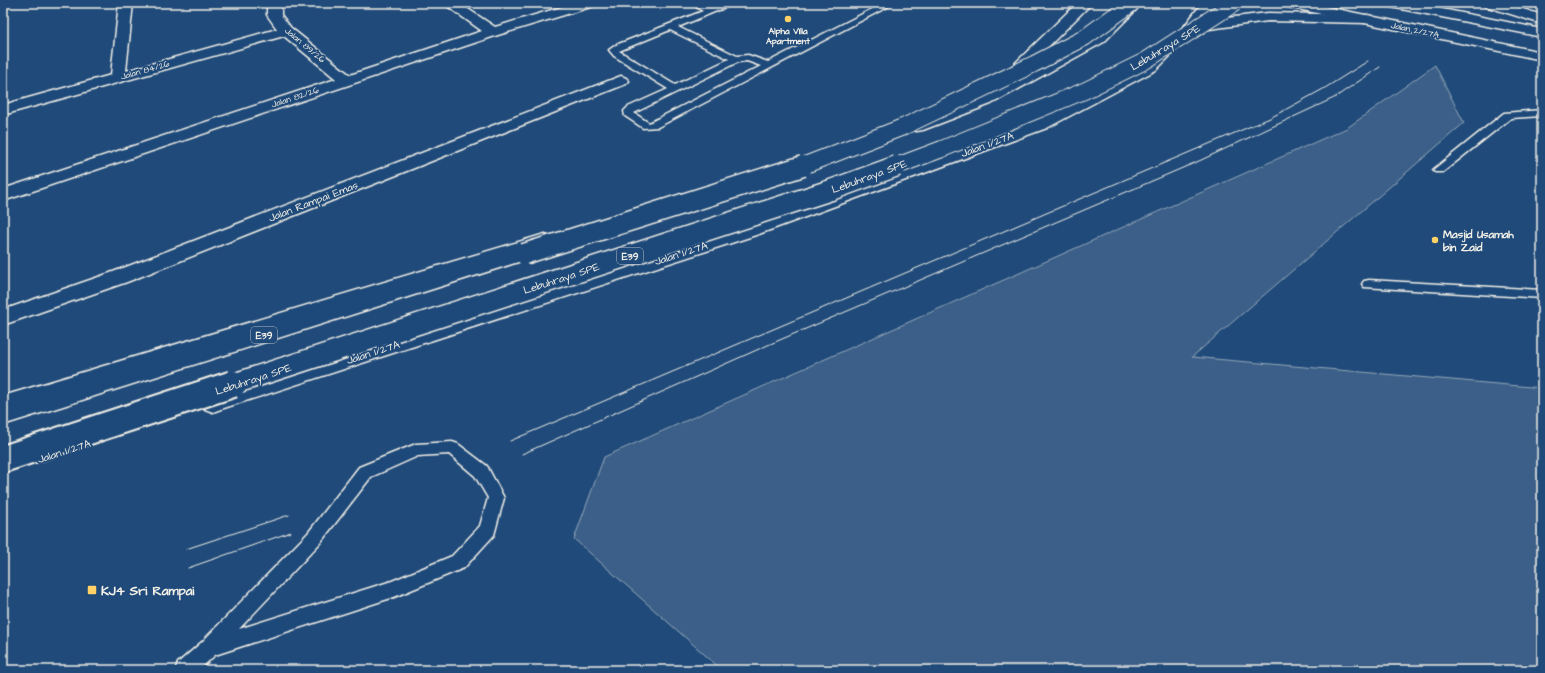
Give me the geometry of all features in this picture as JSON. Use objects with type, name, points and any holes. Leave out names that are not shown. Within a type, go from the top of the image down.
[{"type":"main road","points":[[118,78],[126,3]]},
{"type":"main road","name":"Jalan 89/26","points":[[274,3],[274,15],[286,31],[347,80]]},
{"type":"main road","points":[[450,3],[493,32]]},
{"type":"main road","name":"Jalan 82/26","points":[[3,195],[493,32],[589,3]]},
{"type":"main road","points":[[985,101],[1085,3]]},
{"type":"main road","name":"E39","points":[[3,416],[802,166],[903,127],[1034,64],[1084,38],[1132,3]]},
{"type":"main road","points":[[3,405],[887,137],[985,101],[1099,39],[1137,3]]},
{"type":"main road","name":"Jalan 1/27A","points":[[3,471],[752,230],[1033,127],[1151,67],[1191,27],[1209,3]]},
{"type":"main road","name":"Lebuhraya SPE","points":[[3,459],[831,190],[928,155],[1084,91],[1145,61],[1235,3]]},
{"type":"main road","name":"Jalan 2/27A","points":[[1288,3],[1542,56]]},
{"type":"main road","name":"Jalan 2/27A","points":[[1391,3],[1542,33]]},
{"type":"main road","points":[[1490,3],[1542,20]]},
{"type":"main road","points":[[1191,27],[1268,17],[1367,20]]},
{"type":"main road","name":"Jalan 84/26","points":[[3,110],[286,31]]},
{"type":"main road","name":"Jalan Rampai Emas","points":[[3,318],[120,277],[621,81]]},
{"type":"lane","points":[[694,3],[710,11]]},
{"type":"lane","points":[[675,88],[617,54],[614,50],[732,3]]},
{"type":"lane","points":[[769,66],[748,58],[736,59],[629,111],[630,114],[647,126],[654,125],[769,66],[891,3]]},
{"type":"lane","points":[[671,27],[736,59]]},
{"type":"lane","points":[[1439,170],[1508,115],[1542,113]]},
{"type":"lane","points":[[1369,284],[1542,294]]},
{"type":"lane","points":[[185,670],[209,648],[314,538],[365,472],[416,450],[452,448],[481,471],[496,498],[488,530],[458,562],[394,589],[209,648]]},
{"type":"shaded area","points":[[1435,65],[1464,123],[1192,357],[1542,388],[1542,670],[722,670],[574,539],[604,457],[1347,128]]},
{"type":"tram line","points":[[510,441],[1270,118],[1325,88],[1368,61]]},
{"type":"tram line","points":[[522,454],[768,345],[1199,161],[1334,98],[1380,67]]},
{"type":"tram line","points":[[186,549],[289,515]]},
{"type":"tram line","points":[[188,568],[291,532]]},
{"type":"place","name":"Alpha Villa Apartment","points":[[788,19]]},
{"type":"place","name":"Masjid Usamah bin Zaid","points":[[1435,240]]},
{"type":"place","name":"KJ4 Sri Rampai","points":[[92,590]]}]
